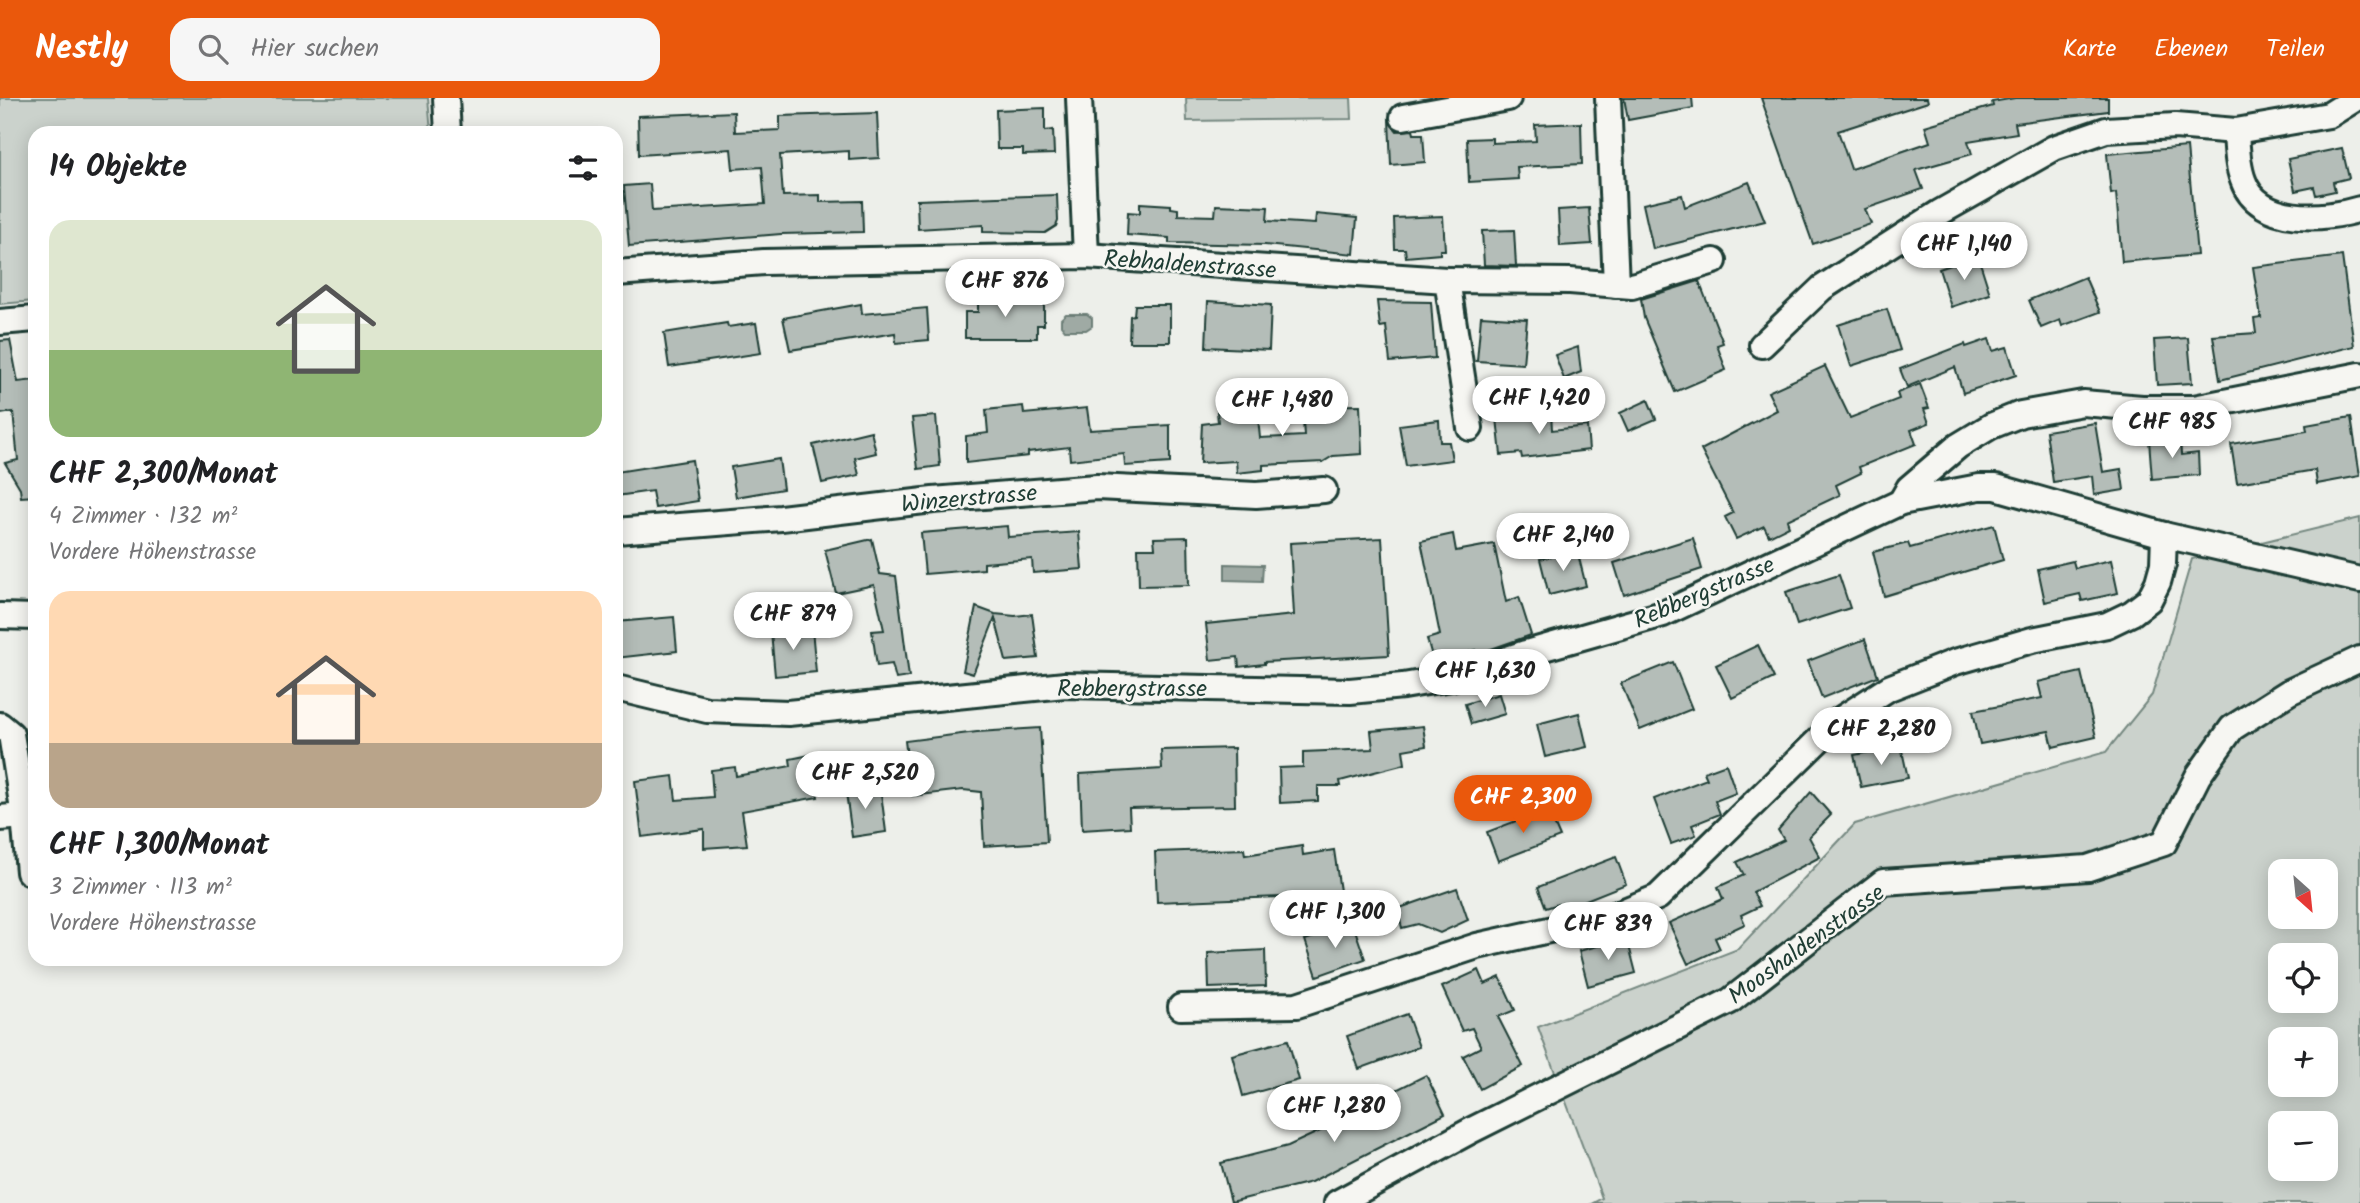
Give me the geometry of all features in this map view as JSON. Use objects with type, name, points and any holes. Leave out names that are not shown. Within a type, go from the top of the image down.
[{"type":"street","points":[[446,98],[448,126]]},
{"type":"street","points":[[1079,98],[1086,256]]},
{"type":"street","points":[[1403,117],[1508,98]]},
{"type":"street","points":[[1608,98],[1616,285]]},
{"type":"street","points":[[1762,345],[1822,288],[1939,213],[2054,148],[2106,130],[2175,126],[2236,131],[2329,115],[2356,98]]},
{"type":"street","points":[[2236,131],[2243,182],[2253,195],[2269,208],[2306,217],[2343,214],[2360,209]]},
{"type":"street","name":"Rebhaldenstrasse","points":[[623,272],[764,262],[1086,256],[1447,280],[1570,281],[1632,286],[1714,261]]},
{"type":"street","points":[[1447,280],[1470,428]]},
{"type":"street","points":[[0,322],[28,320]]},
{"type":"street","points":[[1901,502],[1909,488],[1958,446],[1991,426],[2021,414],[2083,402],[2142,408],[2194,408],[2360,375]]},
{"type":"street","name":"Winzerstrasse","points":[[623,530],[1097,487],[1256,495],[1324,490]]},
{"type":"street","name":"Rebbergstrasse","points":[[623,690],[707,710],[788,713],[1065,685],[1350,691],[1403,686],[1451,678],[1526,653],[1663,614],[1901,502],[1979,487],[1996,487],[2164,535],[2360,580]]},
{"type":"street","points":[[1181,1007],[1297,1005],[1465,949],[1612,916],[1658,897],[1838,721],[1889,688],[1955,662],[2032,640],[2107,625],[2132,613],[2148,600],[2158,582],[2163,564],[2164,535]]},
{"type":"street","points":[[0,616],[28,617]]},
{"type":"street","name":"Mooshaldenstrasse","points":[[1337,1203],[1472,1130],[1730,1001],[1883,882],[2088,868],[2164,843],[2198,776],[2232,728],[2289,692],[2360,659]]},
{"type":"street","points":[[0,725],[11,734],[12,817],[28,869]]},
{"type":"shaded area","points":[[0,98],[428,98],[430,126],[28,126],[28,302],[0,304]]},
{"type":"shaded area","points":[[1186,98],[1351,98],[1352,119],[1187,121]]},
{"type":"shaded area","points":[[1066,314],[1087,314],[1092,318],[1092,326],[1086,330],[1065,330],[1061,319]]},
{"type":"shaded area","points":[[2360,518],[2360,1203],[1593,1203],[1602,1198],[1538,1027],[1738,949],[1855,824],[2106,752],[2152,695],[2192,559]]},
{"type":"shaded area","points":[[1225,564],[1263,565],[1262,581],[1225,580]]},
{"type":"building","points":[[1624,98],[1692,98],[1693,108],[1628,120]]},
{"type":"building","points":[[1761,98],[1927,98],[1928,102],[1838,131],[1851,169],[1930,142],[1925,126],[1993,106],[1992,102],[2015,98],[2108,98],[2108,111],[2015,123],[2017,133],[1968,141],[1972,154],[1916,170],[1923,189],[1865,209],[1871,224],[1813,244]]},
{"type":"building","points":[[1045,108],[1045,131],[1053,130],[1054,154],[1023,155],[1023,149],[997,149],[996,110]]},
{"type":"building","points":[[734,112],[735,132],[780,130],[780,116],[877,113],[879,158],[849,160],[849,151],[780,155],[783,196],[820,195],[820,202],[862,201],[863,232],[781,234],[629,246],[624,186],[650,184],[652,211],[765,204],[762,167],[733,169],[731,149],[639,155],[638,116]]},
{"type":"building","points":[[1389,120],[1397,131],[1413,130],[1414,134],[1423,134],[1425,162],[1391,165]]},
{"type":"building","points":[[1581,123],[1582,164],[1517,167],[1518,179],[1469,182],[1467,139],[1492,138],[1492,143],[1536,141],[1535,125]]},
{"type":"building","points":[[2187,147],[2197,255],[2122,262],[2116,193],[2111,194],[2107,154]]},
{"type":"building","points":[[2342,148],[2349,178],[2333,182],[2335,191],[2316,195],[2314,187],[2295,191],[2288,159]]},
{"type":"building","points":[[1749,182],[1765,221],[1653,249],[1643,204],[1682,195],[1685,207]]},
{"type":"building","points":[[1057,195],[1058,221],[1056,226],[1045,233],[983,232],[983,225],[918,229],[917,200]]},
{"type":"building","points":[[1140,203],[1171,205],[1171,208],[1178,209],[1178,215],[1215,216],[1216,205],[1268,207],[1267,221],[1315,224],[1316,214],[1357,218],[1354,254],[1265,245],[1169,243],[1169,238],[1127,235],[1128,212],[1140,213]]},
{"type":"building","points":[[1589,208],[1592,244],[1560,246],[1558,210]]},
{"type":"building","points":[[1443,216],[1445,250],[1440,250],[1440,254],[1406,257],[1405,249],[1395,249],[1394,218]]},
{"type":"building","points":[[1514,230],[1516,266],[1484,265],[1482,231]]},
{"type":"building","points":[[1978,256],[1990,294],[1951,307],[1939,269]]},
{"type":"building","points":[[2342,256],[2354,346],[2220,380],[2213,336],[2256,333],[2254,319],[2261,318],[2253,267]]},
{"type":"building","points":[[2085,277],[2100,312],[2062,326],[2060,320],[2041,328],[2029,300]]},
{"type":"building","points":[[1699,281],[1723,343],[1717,345],[1726,370],[1675,392],[1644,318],[1641,299]]},
{"type":"building","points":[[1044,299],[1044,325],[1037,325],[1037,338],[965,338],[965,312],[978,312],[978,300]]},
{"type":"building","points":[[1208,301],[1271,305],[1269,350],[1206,347]]},
{"type":"building","points":[[1377,301],[1431,302],[1435,358],[1390,362],[1386,326],[1380,327]]},
{"type":"building","points":[[861,304],[862,314],[927,308],[929,340],[896,343],[895,333],[790,350],[783,318]]},
{"type":"building","points":[[1135,305],[1170,305],[1170,342],[1129,342],[1130,316],[1134,315]]},
{"type":"building","points":[[1887,309],[1900,350],[1851,366],[1838,325]]},
{"type":"building","points":[[1481,316],[1527,319],[1523,364],[1477,361]]},
{"type":"building","points":[[727,323],[728,327],[756,323],[761,353],[669,367],[664,333]]},
{"type":"building","points":[[2188,338],[2192,383],[2157,385],[2154,340]]},
{"type":"building","points":[[1989,339],[1993,351],[2007,347],[2016,375],[1963,393],[1955,367],[1907,387],[1900,369],[1965,344],[1966,347]]},
{"type":"building","points":[[10,340],[18,382],[28,381],[28,496],[21,497],[20,488],[5,463],[18,460],[13,412],[0,414],[0,341]]},
{"type":"building","points":[[1578,347],[1581,372],[1564,379],[1555,355]]},
{"type":"building","points":[[1825,366],[1850,418],[1899,399],[1897,393],[1920,384],[1929,408],[1924,409],[1929,423],[1911,430],[1916,444],[1859,467],[1861,473],[1836,485],[1840,495],[1787,520],[1789,526],[1769,536],[1764,526],[1736,539],[1725,517],[1733,513],[1701,450],[1777,410],[1768,392]]},
{"type":"building","points":[[1648,400],[1656,419],[1628,431],[1620,413]]},
{"type":"building","points":[[1360,405],[1362,454],[1333,456],[1323,462],[1263,465],[1263,470],[1237,473],[1236,461],[1200,463],[1202,424],[1218,422],[1217,412],[1257,408],[1260,438],[1304,436],[1302,406]]},
{"type":"building","points":[[1023,406],[1024,414],[1087,408],[1090,430],[1170,425],[1170,463],[1125,466],[1124,454],[1070,460],[1069,447],[1028,452],[1028,456],[966,463],[966,436],[988,433],[986,410]]},
{"type":"building","points":[[1551,412],[1552,430],[1587,426],[1589,450],[1522,458],[1521,453],[1501,455],[1497,418]]},
{"type":"building","points":[[936,416],[940,466],[918,469],[912,418]]},
{"type":"building","points":[[2351,417],[2360,476],[2317,484],[2315,470],[2237,483],[2231,444],[2307,431],[2306,425]]},
{"type":"building","points":[[1439,420],[1440,442],[1449,442],[1452,460],[1406,466],[1399,425]]},
{"type":"building","points":[[2095,423],[2103,472],[2121,469],[2124,490],[2094,495],[2092,476],[2053,482],[2046,431]]},
{"type":"building","points":[[871,431],[876,453],[855,458],[859,475],[822,483],[813,445]]},
{"type":"building","points":[[2180,438],[2181,455],[2198,453],[2199,475],[2152,479],[2149,440]]},
{"type":"building","points":[[779,459],[783,489],[736,497],[731,467]]},
{"type":"building","points":[[692,460],[698,501],[655,508],[652,491],[623,495],[623,471]]},
{"type":"building","points":[[1994,525],[2003,560],[1884,596],[1873,552],[1908,543],[1910,548]]},
{"type":"building","points":[[1007,526],[1008,537],[1079,532],[1082,569],[1033,573],[1032,559],[984,563],[984,569],[925,574],[921,533]]},
{"type":"building","points":[[1453,534],[1456,551],[1494,544],[1506,602],[1519,597],[1531,635],[1477,654],[1475,650],[1434,663],[1427,639],[1440,635],[1421,541]]},
{"type":"building","points":[[1188,537],[1189,585],[1139,586],[1138,548],[1155,548],[1154,538]]},
{"type":"building","points":[[1382,538],[1389,655],[1264,662],[1239,667],[1238,657],[1210,660],[1206,624],[1294,615],[1290,543]]},
{"type":"building","points":[[1693,538],[1702,569],[1624,595],[1614,563]]},
{"type":"building","points":[[872,539],[880,574],[896,576],[909,677],[896,679],[892,664],[877,666],[872,631],[884,630],[874,585],[836,593],[825,550]]},
{"type":"building","points":[[1577,550],[1586,586],[1549,595],[1540,559]]},
{"type":"building","points":[[2111,560],[2118,593],[2082,601],[2080,594],[2045,602],[2038,569],[2073,561],[2075,568]]},
{"type":"building","points":[[1839,575],[1850,608],[1797,625],[1786,592]]},
{"type":"building","points":[[976,607],[995,614],[1032,614],[1038,658],[1006,661],[995,618],[973,674],[963,671]]},
{"type":"building","points":[[674,617],[677,651],[623,657],[623,621]]},
{"type":"building","points":[[812,629],[816,672],[775,676],[771,632]]},
{"type":"building","points":[[1865,639],[1878,676],[1822,698],[1808,661]]},
{"type":"building","points":[[1758,645],[1774,678],[1732,698],[1716,665]]},
{"type":"building","points":[[1673,662],[1692,709],[1640,730],[1621,683]]},
{"type":"building","points":[[2081,672],[2096,737],[2053,747],[2049,731],[1980,744],[1973,711],[2042,698],[2038,682]]},
{"type":"building","points":[[1499,694],[1505,714],[1471,724],[1465,704]]},
{"type":"building","points":[[1579,713],[1587,747],[1545,757],[1537,724]]},
{"type":"building","points":[[1423,726],[1426,746],[1403,750],[1405,764],[1340,781],[1341,786],[1318,786],[1318,801],[1280,803],[1279,768],[1303,767],[1303,752],[1373,749],[1371,731]]},
{"type":"building","points":[[1040,728],[1047,842],[984,846],[981,792],[963,790],[912,796],[905,741]]},
{"type":"building","points":[[1901,746],[1908,778],[1861,787],[1854,755]]},
{"type":"building","points":[[1234,748],[1235,806],[1129,808],[1130,827],[1082,830],[1080,774],[1162,769],[1161,750]]},
{"type":"building","points":[[810,755],[818,797],[742,811],[747,845],[704,848],[704,829],[642,837],[635,781],[673,776],[676,800],[713,797],[711,770],[735,767],[736,776],[791,766],[790,759]]},
{"type":"building","points":[[1726,764],[1736,793],[1715,801],[1720,814],[1692,825],[1696,835],[1671,844],[1654,799],[1707,779],[1704,772]]},
{"type":"building","points":[[866,782],[868,795],[881,793],[886,832],[852,837],[845,785]]},
{"type":"building","points":[[1811,792],[1831,815],[1809,837],[1820,857],[1753,892],[1760,906],[1741,915],[1745,924],[1715,938],[1720,949],[1688,964],[1669,923],[1723,899],[1718,887],[1744,875],[1737,862],[1784,840],[1778,830]]},
{"type":"building","points":[[1548,809],[1560,837],[1498,861],[1487,832]]},
{"type":"building","points":[[1302,846],[1303,855],[1334,850],[1340,891],[1281,900],[1281,897],[1157,902],[1155,852],[1244,849],[1245,855]]},
{"type":"building","points":[[1616,857],[1626,884],[1561,910],[1558,904],[1546,908],[1538,887]]},
{"type":"building","points":[[1457,888],[1468,920],[1440,933],[1418,924],[1402,928],[1397,909]]},
{"type":"building","points":[[1353,924],[1365,959],[1317,976],[1305,940]]},
{"type":"building","points":[[1627,938],[1636,973],[1588,986],[1579,951]]},
{"type":"building","points":[[1265,950],[1266,986],[1209,988],[1208,953]]},
{"type":"building","points":[[1479,970],[1485,984],[1500,977],[1515,1010],[1498,1017],[1523,1066],[1480,1089],[1463,1056],[1481,1047],[1472,1028],[1462,1031],[1442,987]]},
{"type":"building","points":[[1407,1014],[1419,1047],[1359,1069],[1347,1036]]},
{"type":"building","points":[[1288,1040],[1299,1080],[1243,1096],[1232,1055]]},
{"type":"building","points":[[1426,1075],[1445,1114],[1311,1182],[1231,1202],[1221,1163],[1288,1146],[1378,1104],[1376,1100]]}]
